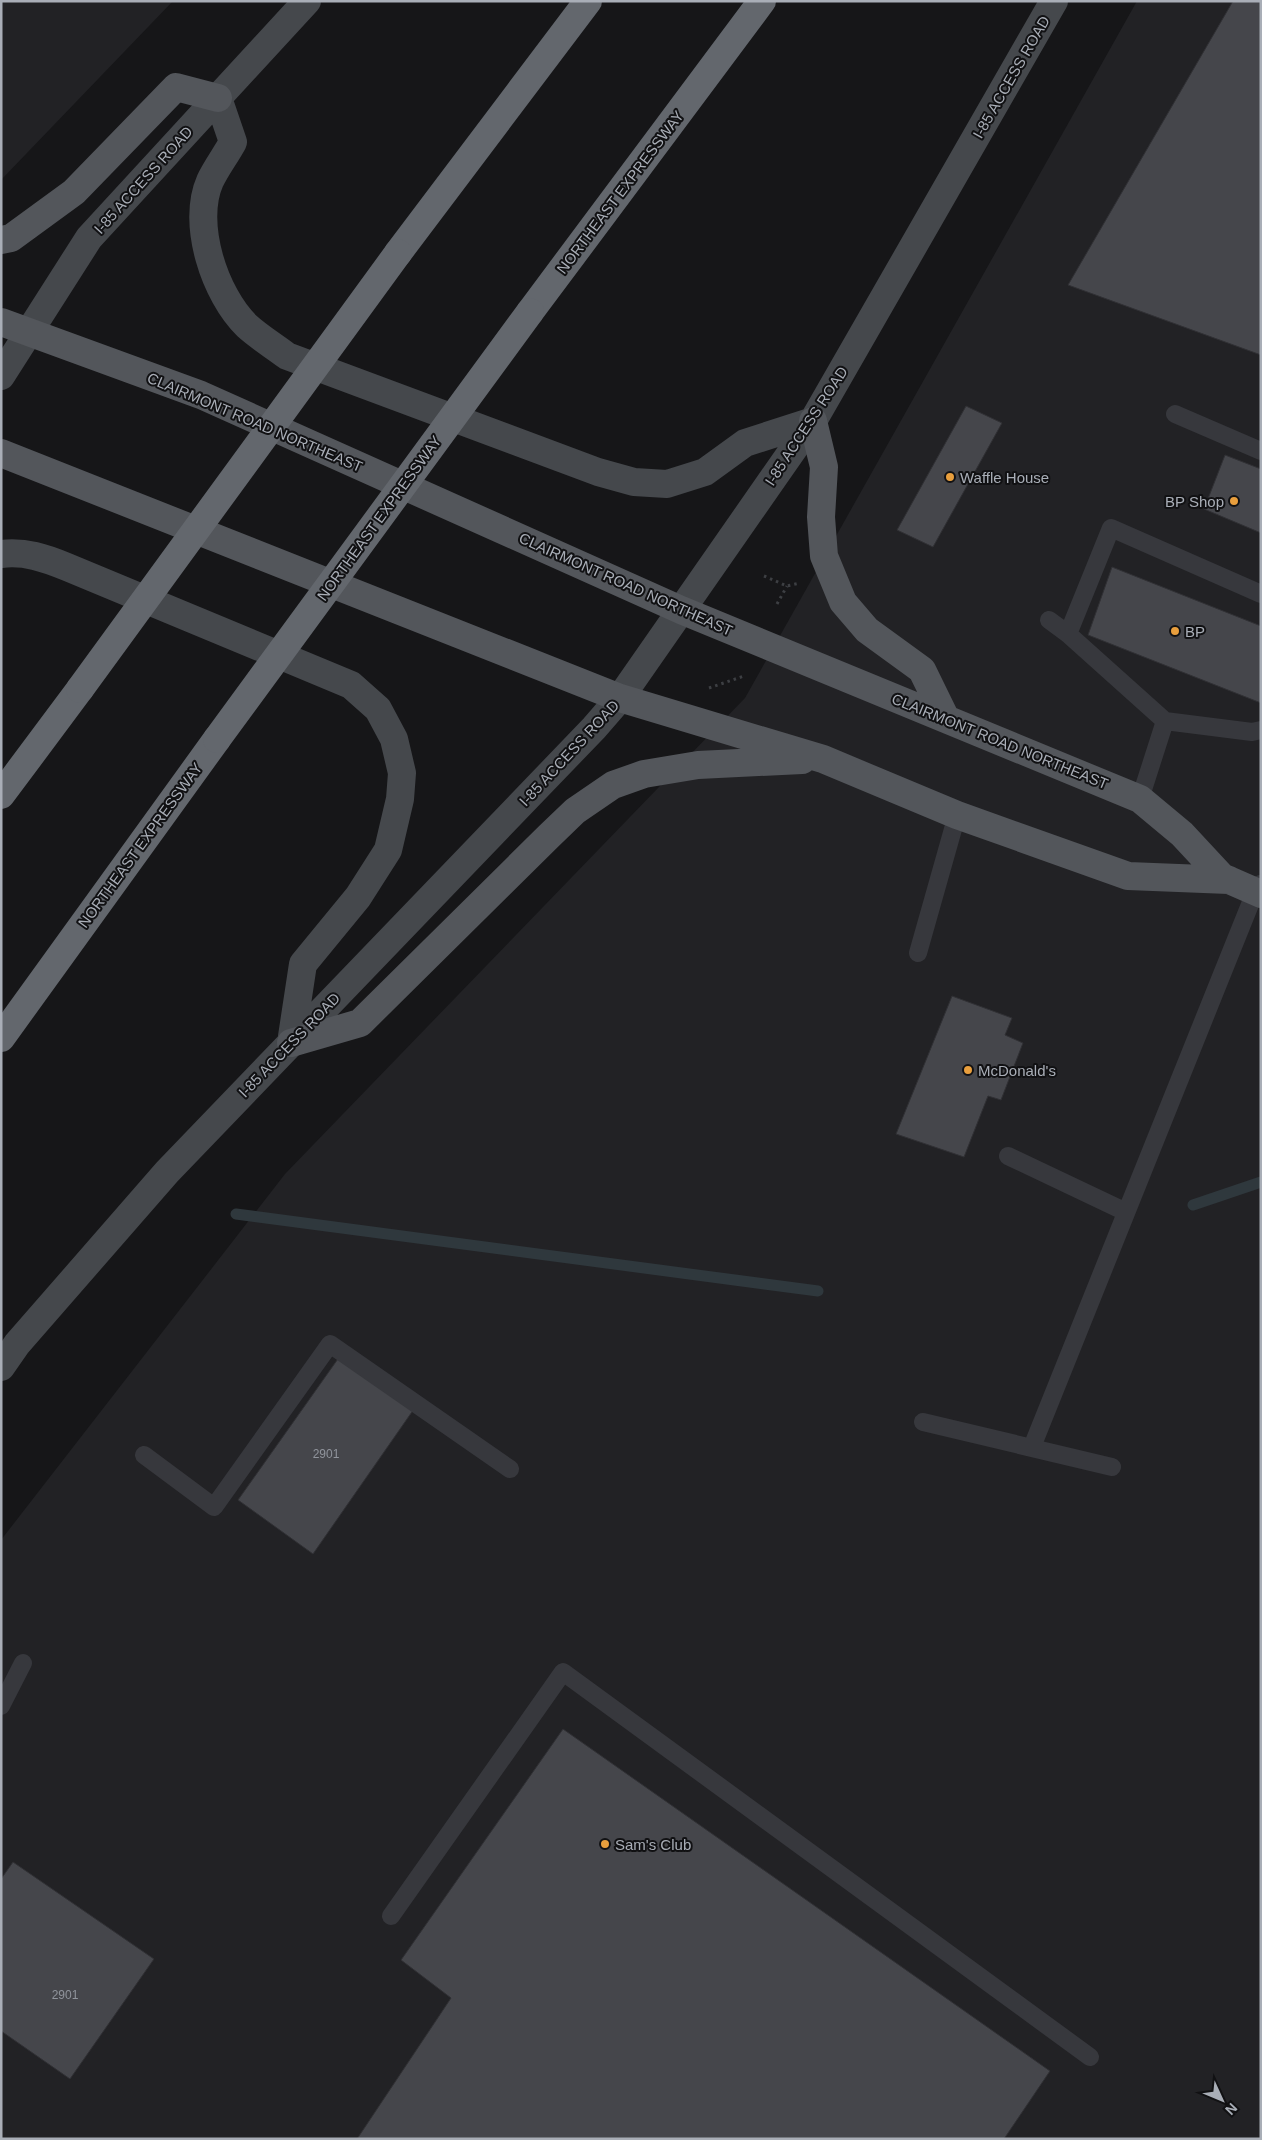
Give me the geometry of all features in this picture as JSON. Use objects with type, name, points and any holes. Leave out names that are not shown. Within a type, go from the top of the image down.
[{"type":"highway","points":[[1,795],[398,253],[588,1]]},
{"type":"highway","name":"NORTHEAST EXPRESSWAY","points":[[1,1038],[217,739],[530,312],[762,1]]},
{"type":"main road","name":"I-85 ACCESS ROAD","points":[[1,376],[89,238],[307,1]]},
{"type":"main road","name":"I-85 ACCESS ROAD","points":[[1,1367],[17,1344],[167,1172],[594,728],[620,698],[813,421],[1054,1]]},
{"type":"main road","points":[[1,240],[11,238],[74,192],[176,87],[218,98],[233,142],[209,182],[204,209],[204,244],[218,285],[246,326],[287,356],[598,472],[634,482],[667,484],[705,472],[745,443],[813,421],[824,467],[821,518],[824,556],[842,602],[867,630],[922,670],[945,717]]},
{"type":"main road","name":"CLAIRMONT ROAD NORTHEAST","points":[[1,322],[201,395],[681,610],[945,717],[1140,799],[1182,834],[1222,877],[1259,890]]},
{"type":"main road","name":"CLAIRMONT ROAD NORTHEAST","points":[[1,453],[620,698],[823,759],[957,815],[1128,876],[1229,880]]},
{"type":"main road","points":[[1,554],[13,553],[40,556],[76,570],[352,685],[378,709],[394,739],[402,773],[400,799],[388,850],[358,897],[303,964],[291,1043],[360,1023],[549,836],[575,812],[613,785],[644,774],[698,765],[823,759]]},
{"type":"lane","points":[[1174,414],[1261,451]]},
{"type":"lane","points":[[1068,634],[1111,528],[1261,594]]},
{"type":"lane","points":[[1050,620],[1165,721],[1252,732],[1261,730]]},
{"type":"lane","points":[[1140,799],[1165,721]]},
{"type":"lane","points":[[918,953],[957,815]]},
{"type":"lane","points":[[1032,1447],[1126,1212],[1259,890]]},
{"type":"lane","points":[[1008,1156],[1126,1212]]},
{"type":"lane","points":[[144,1455],[214,1507],[330,1344],[510,1469]]},
{"type":"lane","points":[[923,1422],[1112,1467]]},
{"type":"lane","points":[[1,1706],[24,1663]]},
{"type":"lane","points":[[391,1916],[563,1672],[1090,2058]]},
{"type":"path","points":[[764,576],[787,586],[802,582]]},
{"type":"path","points":[[777,604],[787,586]]},
{"type":"path","points":[[707,689],[744,676]]},
{"type":"shaded area","points":[[1,1],[173,1],[1,180]]},
{"type":"shaded area","points":[[1137,1],[1261,1],[1261,2139],[1,2139],[1,1540],[285,1174],[745,698]]},
{"type":"building","points":[[1233,1],[1261,1],[1261,355],[1068,285]]},
{"type":"building","name":"Waffle House","points":[[966,406],[1002,423],[933,547],[897,530]]},
{"type":"building","name":"BP Shop","points":[[1225,455],[1261,469],[1261,533],[1204,509]]},
{"type":"building","name":"BP","points":[[1112,567],[1261,626],[1261,703],[1088,635]]},
{"type":"building","name":"McDonald's","points":[[952,996],[1012,1018],[1005,1035],[1023,1043],[1001,1100],[988,1096],[964,1157],[896,1134]]},
{"type":"building","points":[[340,1356],[414,1409],[313,1554],[238,1500]]},
{"type":"building","name":"Sam's Club","points":[[563,1729],[1050,2071],[1004,2139],[357,2139],[451,1998],[401,1960]]},
{"type":"building","points":[[13,1862],[154,1959],[70,2079],[1,2031],[1,1879]]},
{"type":"waterway","points":[[1193,1205],[1261,1182]]},
{"type":"waterway","points":[[236,1214],[818,1291]]},
{"type":"place","name":"Waffle House","points":[[950,477]]},
{"type":"place","name":"BP Shop","points":[[1234,501]]},
{"type":"place","name":"BP","points":[[1175,631]]},
{"type":"place","name":"McDonald's","points":[[968,1070]]},
{"type":"place","name":"Sam's Club","points":[[605,1844]]}]
